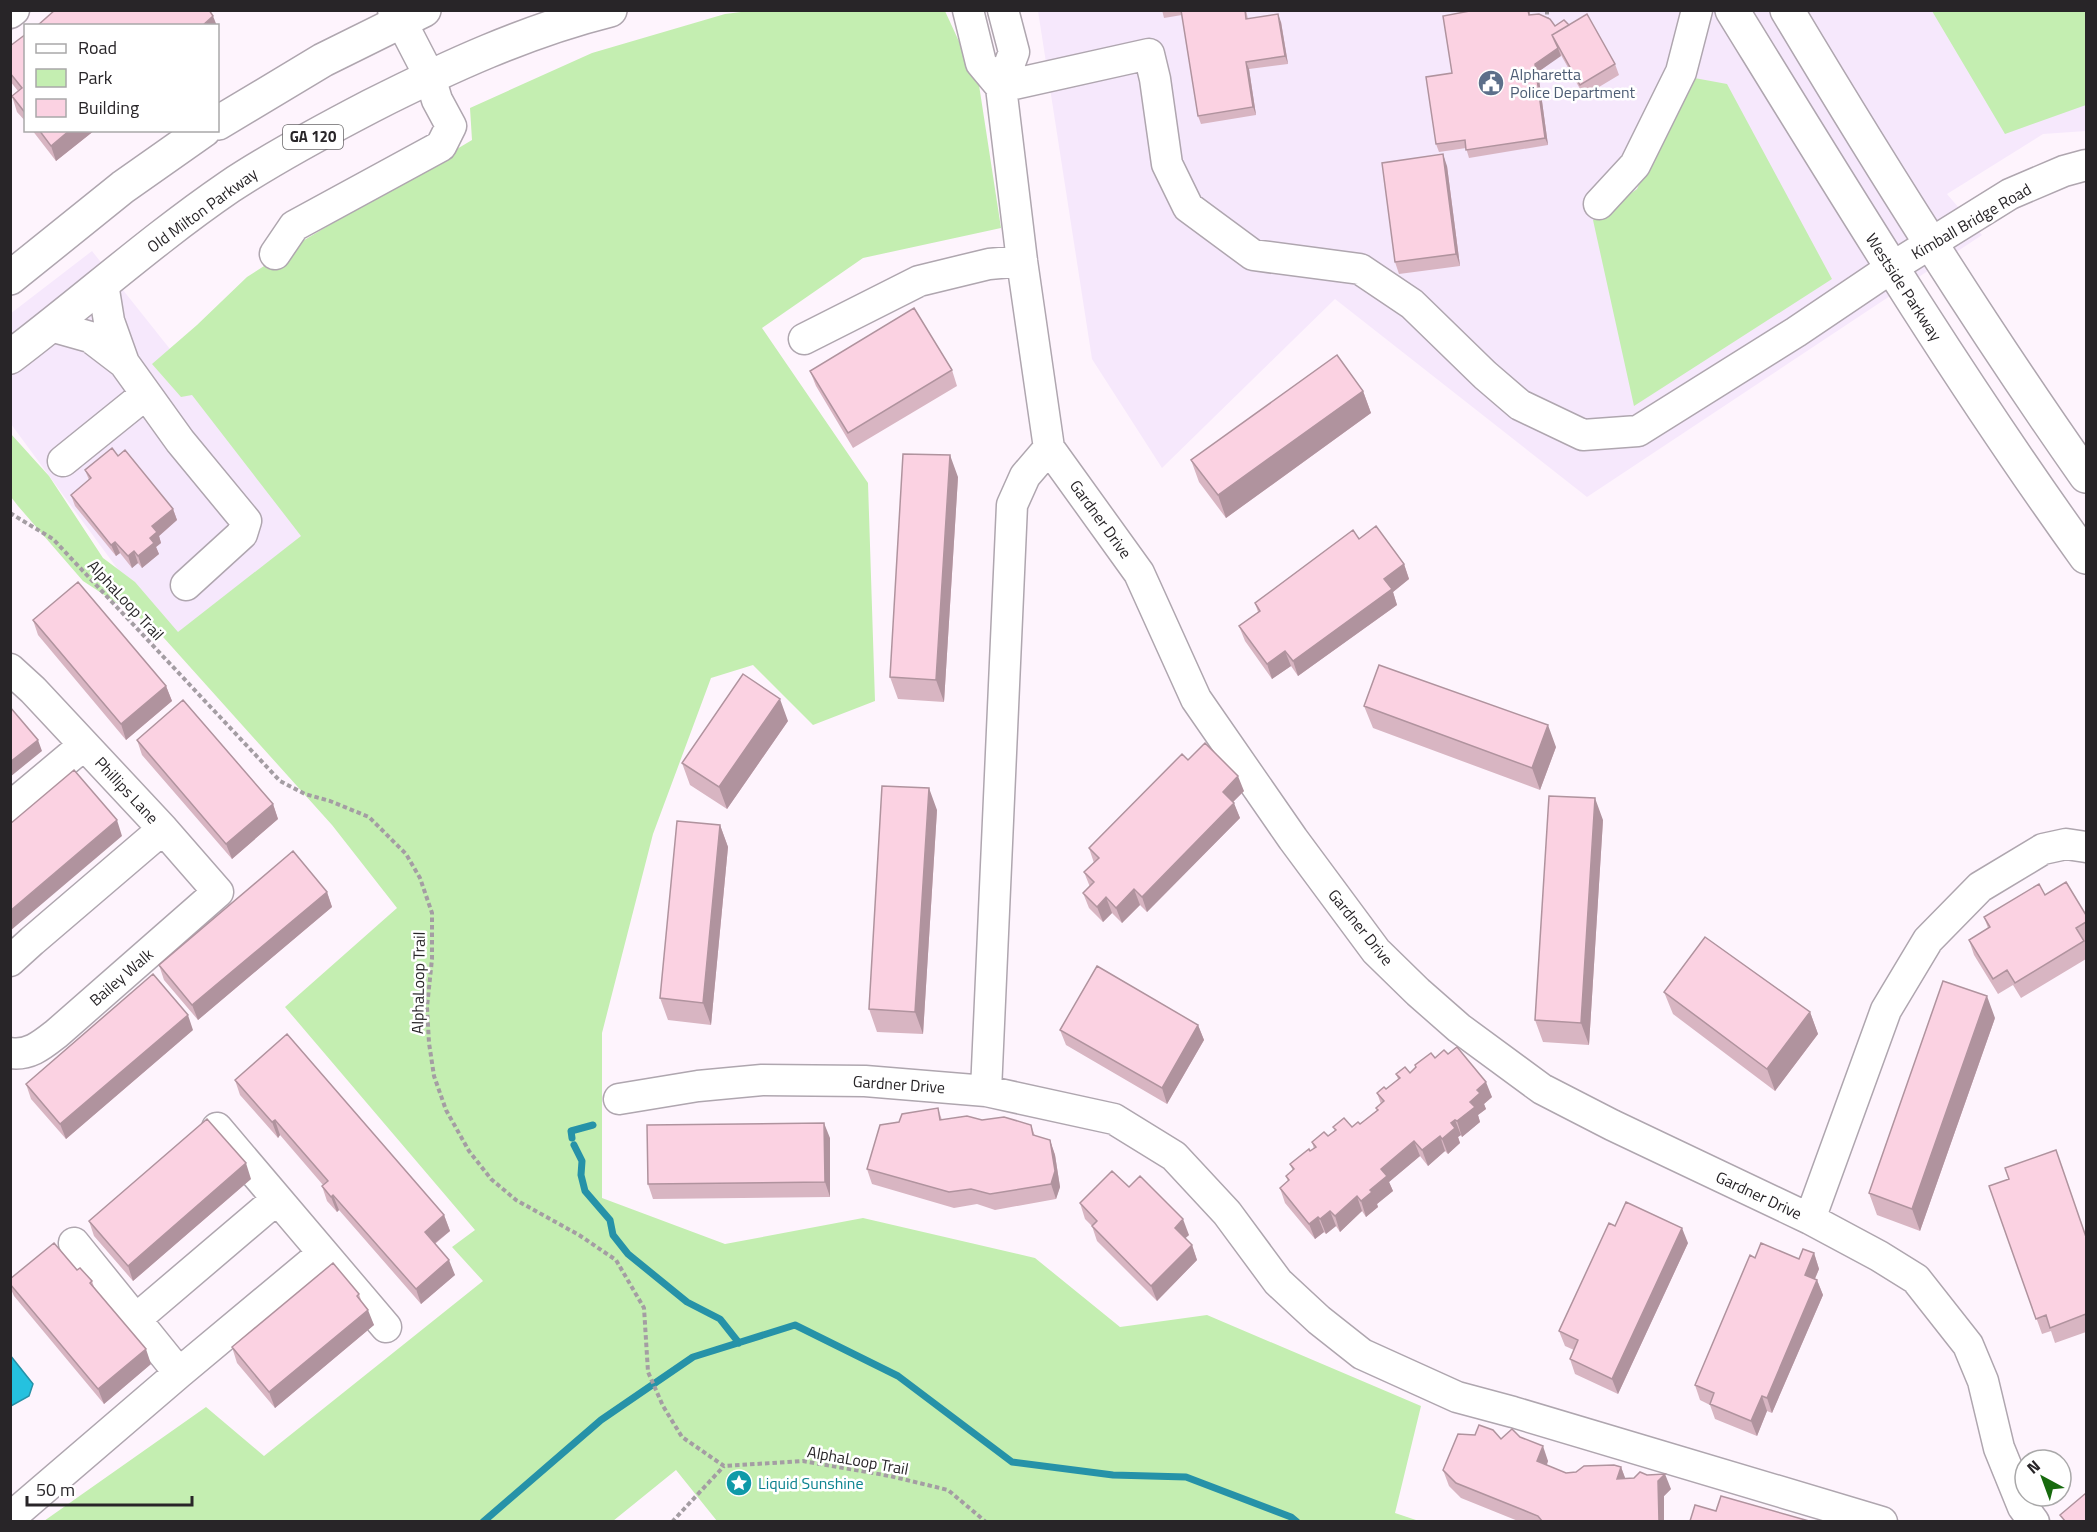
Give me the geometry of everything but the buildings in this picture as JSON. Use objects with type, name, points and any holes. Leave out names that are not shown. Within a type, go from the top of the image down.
[{"type":"main road","name":"Old Milton Parkway","points":[[10,357],[229,187],[319,133],[430,77],[498,47],[610,10]]},
{"type":"main road","name":"Westside Parkway","points":[[1732,10],[1891,268],[2024,472],[2086,557]]},
{"type":"main road","points":[[1787,10],[1931,242],[2026,389],[2086,476]]},
{"type":"main road","points":[[219,122],[323,60],[406,14]]},
{"type":"main road","points":[[10,278],[123,187],[201,132]]},
{"type":"street","points":[[10,13],[15,10]]},
{"type":"street","points":[[968,10],[981,63],[1001,87]]},
{"type":"street","name":"Gardner Drive","points":[[1003,10],[1014,52],[1001,87],[1022,261],[1049,448],[1139,573],[1196,699],[1293,839],[1376,951],[1459,1028],[1542,1089],[1809,1219],[1894,1264],[1916,1279],[1968,1345],[1983,1381],[1999,1448],[2023,1507],[2034,1521]]},
{"type":"street","points":[[1599,204],[1635,165],[1681,72],[1697,10]]},
{"type":"street","points":[[275,254],[294,226],[441,146],[451,126],[437,100],[406,14]]},
{"type":"street","name":"Kimball Bridge Road","points":[[1001,87],[1149,54],[1155,79],[1167,165],[1188,207],[1253,255],[1360,269],[1412,304],[1485,375],[1520,405],[1583,435],[1638,431],[1796,332],[1931,242],[2010,195],[2064,171],[2086,165]]},
{"type":"street","points":[[804,339],[919,280],[989,264],[1022,261]]},
{"type":"street","points":[[103,284],[109,321],[124,363],[180,441],[246,521],[242,534],[186,585]]},
{"type":"street","points":[[51,326],[90,337],[124,363]]},
{"type":"street","points":[[63,461],[146,394]]},
{"type":"street","points":[[986,1091],[1012,505],[1025,476],[1049,448]]},
{"type":"street","name":"Phillips Lane","points":[[10,654],[33,690]]},
{"type":"street","name":"Phillips Lane","points":[[10,669],[33,690],[163,829],[218,892]]},
{"type":"street","points":[[10,807],[84,745]]},
{"type":"street","points":[[10,962],[163,829]]},
{"type":"street","points":[[1809,1219],[1886,1010],[1928,940],[1980,887],[2043,849],[2066,844],[2086,847]]},
{"type":"street","name":"Bailey Walk","points":[[15,1053],[39,1046],[56,1034],[218,892]]},
{"type":"street","name":"Gardner Drive","points":[[619,1099],[698,1086],[762,1080],[866,1080],[986,1091],[1114,1119],[1174,1156],[1227,1213],[1278,1282],[1319,1320],[1362,1354],[1457,1397],[1882,1521]]},
{"type":"street","points":[[217,1128],[386,1327]]},
{"type":"street","points":[[136,1319],[277,1199]]},
{"type":"street","points":[[74,1243],[179,1372]]},
{"type":"street","points":[[10,1518],[179,1372],[323,1253]]},
{"type":"path","points":[[1547,10],[1547,24]]},
{"type":"path","name":"AlphaLoop Trail","points":[[10,513],[53,539],[280,782],[305,794],[330,801],[369,817],[406,854],[420,878],[432,913],[432,959],[427,1007],[429,1043],[434,1076],[446,1110],[469,1151],[491,1179],[516,1200],[579,1235],[616,1260],[644,1308],[648,1372],[663,1406],[682,1437],[724,1466],[804,1461],[890,1476],[948,1491],[986,1521]]},
{"type":"path","points":[[672,1521],[724,1466]]},
{"type":"shaded area","points":[[1038,11],[2086,11],[2086,131],[2043,134],[1947,194],[1982,235],[1587,497],[1335,299],[1162,468],[1092,359]]},
{"type":"shaded area","points":[[92,251],[317,534],[172,643],[11,424],[10,314]]},
{"type":"green space","points":[[749,11],[945,11],[979,85],[1001,228],[863,258],[762,328],[868,483],[875,701],[813,725],[753,665],[711,678],[653,834],[602,1033],[602,1198],[725,1244],[863,1218],[1035,1258],[1120,1327],[1207,1315],[1421,1406],[1395,1513],[1419,1521],[717,1521],[676,1470],[613,1521],[44,1521],[206,1407],[264,1456],[483,1281],[452,1247],[475,1230],[285,1007],[397,908],[332,825],[155,628],[83,581],[18,506],[11,497],[11,434],[49,476],[103,558],[135,582],[178,632],[301,536],[192,395],[181,397],[152,364],[247,277],[472,140],[470,108],[592,53],[725,14]]},
{"type":"green space","points":[[1932,11],[2086,11],[2086,105],[2005,134]]},
{"type":"green space","points":[[1689,77],[1727,84],[1832,279],[1634,406],[1593,220],[1637,189]]},
{"type":"water","points":[[10,1355],[33,1384],[29,1396],[11,1406]]},
{"type":"waterway","points":[[572,1138],[571,1131],[593,1125]]},
{"type":"waterway","points":[[574,1145],[582,1161],[581,1175],[585,1191],[610,1220],[613,1235],[628,1254],[687,1302],[720,1319],[739,1343]]},
{"type":"waterway","points":[[483,1522],[601,1420],[693,1357],[795,1325],[898,1376],[1012,1462],[1113,1475],[1186,1477],[1291,1517],[1297,1522]]},
{"type":"place","name":"Alpharetta Police Department","points":[[1491,83]]},
{"type":"place","name":"Liquid Sunshine","points":[[739,1483]]}]
